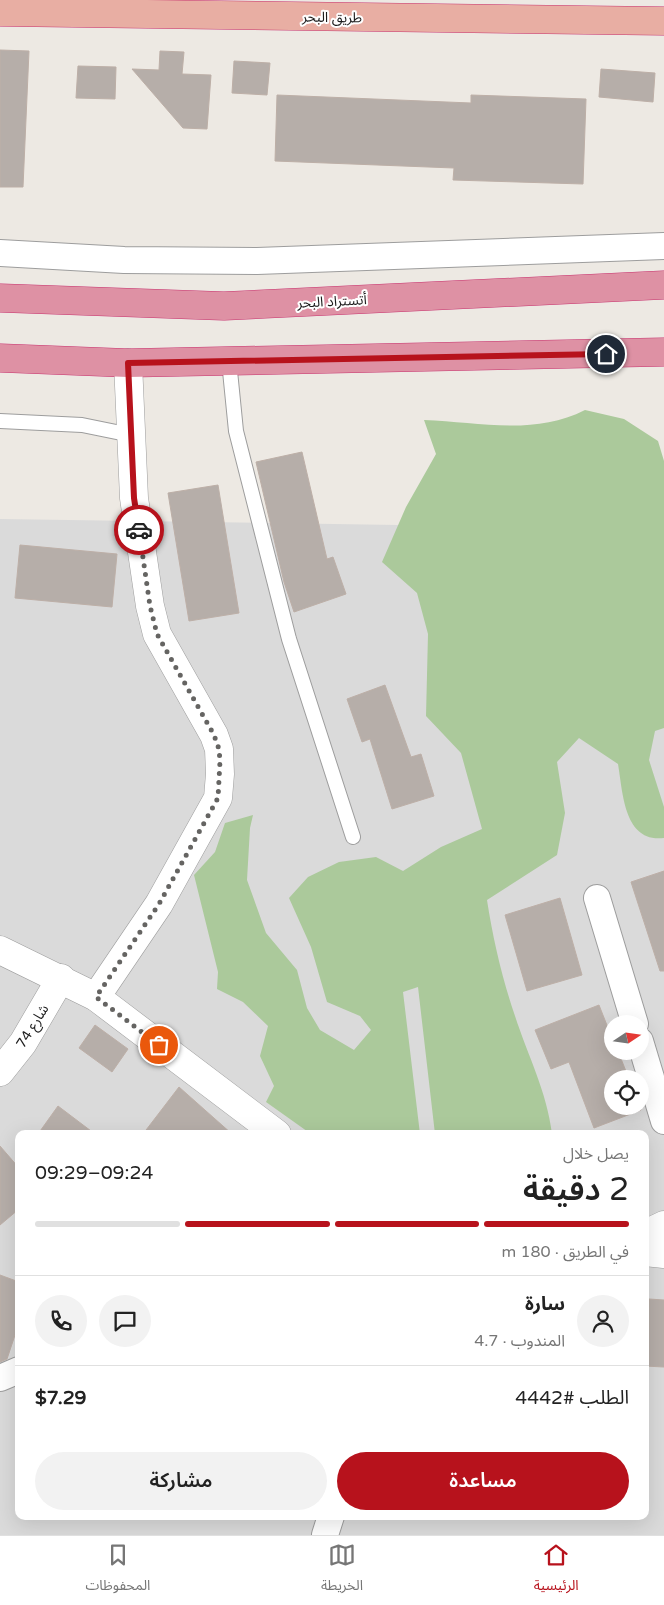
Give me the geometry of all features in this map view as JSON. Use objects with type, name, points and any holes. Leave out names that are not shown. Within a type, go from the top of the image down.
[{"type":"highway","name":"طريق البحر","points":[[0,12],[664,22]]},
{"type":"highway","name":"أتستراد البحر","points":[[0,298],[224,306],[664,286]]},
{"type":"highway","points":[[0,358],[128,363],[664,352]]},
{"type":"street","points":[[0,253],[124,260],[257,261],[664,246]]},
{"type":"street","points":[[96,997],[159,904],[214,806],[218,798],[220,774],[219,749],[214,735],[157,634],[150,606],[134,498],[128,363]]},
{"type":"street","points":[[597,898],[632,1015]]},
{"type":"street","points":[[0,950],[61,978],[96,997],[272,1130]]},
{"type":"street","name":"شارع 74","points":[[0,1072],[23,1043],[61,978]]},
{"type":"street","points":[[646,1060],[664,1121]]},
{"type":"street","points":[[649,1232],[664,1225]]},
{"type":"street","points":[[649,1252],[664,1254]]},
{"type":"street","points":[[0,1378],[15,1372]]},
{"type":"street","points":[[325,1535],[330,1520]]},
{"type":"lane","points":[[229,362],[236,431],[289,639],[353,837]]},
{"type":"lane","points":[[0,421],[82,425],[131,435]]},
{"type":"shaded area","points":[[0,519],[664,529],[664,1535],[0,1535]]},
{"type":"green space","points":[[585,410],[624,419],[658,441],[664,461],[664,728],[655,731],[649,760],[664,807],[664,838],[651,837],[641,833],[633,824],[624,801],[618,764],[579,738],[557,762],[565,813],[557,855],[487,900],[495,944],[506,987],[542,1089],[551,1130],[435,1130],[418,987],[403,992],[420,1130],[305,1130],[266,1102],[274,1086],[260,1056],[268,1026],[243,1002],[217,989],[218,972],[194,875],[215,852],[225,823],[253,815],[250,828],[247,880],[266,933],[297,970],[307,1008],[320,1030],[354,1050],[371,1030],[360,1016],[327,1002],[311,947],[289,898],[308,877],[339,862],[376,857],[403,871],[441,847],[482,829],[461,753],[426,716],[428,634],[417,593],[382,562],[406,507],[436,454],[424,420],[506,426],[546,423],[566,418]]},
{"type":"building","points":[[0,50],[29,51],[23,187],[0,187]]},
{"type":"building","points":[[160,51],[184,52],[182,74],[211,75],[207,129],[183,128],[132,69],[159,70]]},
{"type":"building","points":[[234,61],[270,63],[267,95],[232,93]]},
{"type":"building","points":[[78,66],[116,67],[115,99],[76,98]]},
{"type":"building","points":[[601,69],[655,73],[653,102],[599,97]]},
{"type":"building","points":[[277,95],[471,103],[471,95],[586,99],[583,184],[453,180],[454,168],[275,161]]},
{"type":"building","points":[[302,452],[327,559],[333,557],[346,594],[294,612],[284,582],[256,462]]},
{"type":"building","points":[[218,485],[239,613],[189,621],[168,493]]},
{"type":"building","points":[[20,545],[117,554],[112,607],[15,598]]},
{"type":"building","points":[[385,685],[411,757],[421,754],[434,796],[392,809],[370,739],[362,742],[347,699]]},
{"type":"building","points":[[664,871],[664,971],[660,971],[631,882]]},
{"type":"building","points":[[560,898],[582,975],[527,991],[505,915]]},
{"type":"building","points":[[599,1005],[604,1018],[604,1060],[622,1060],[625,1070],[604,1070],[604,1115],[628,1115],[594,1128],[569,1062],[551,1069],[535,1030]]},
{"type":"building","points":[[95,1025],[128,1049],[112,1072],[79,1048]]},
{"type":"building","points":[[179,1087],[227,1130],[146,1130]]},
{"type":"building","points":[[58,1106],[90,1130],[41,1130]]},
{"type":"building","points":[[0,1146],[15,1163],[15,1212],[0,1225]]},
{"type":"building","points":[[0,1275],[15,1281],[15,1335],[7,1359],[0,1362]]},
{"type":"building","points":[[649,1299],[664,1300],[664,1367],[649,1366]]},
{"type":"way so far","points":[[139,530],[150,606],[157,634],[214,735],[219,749],[220,774],[218,798],[159,904],[96,997],[159,1045]]},
{"type":"route","points":[[139,530],[134,498],[128,363],[606,354]]}]
